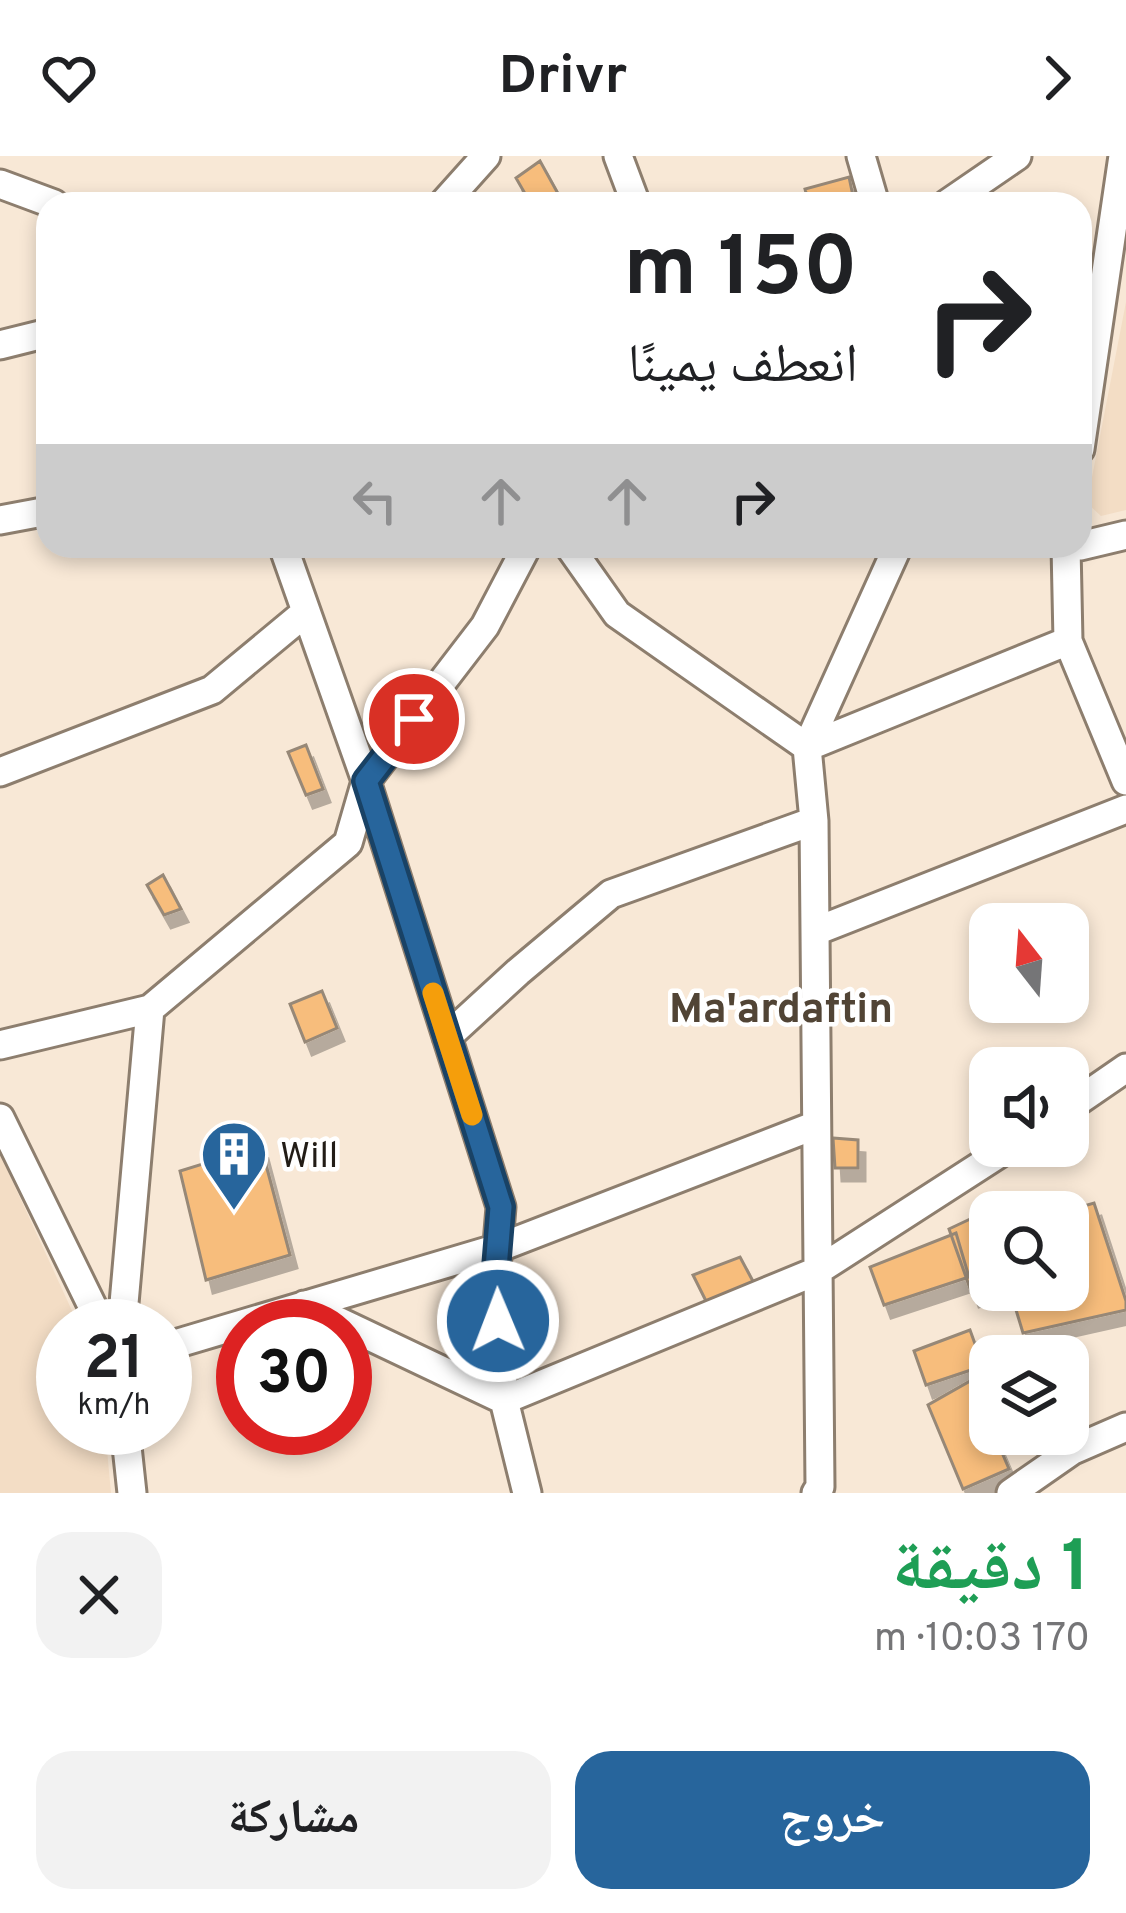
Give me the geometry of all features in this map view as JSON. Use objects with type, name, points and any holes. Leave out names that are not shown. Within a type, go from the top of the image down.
[{"type":"street","points":[[454,192],[486,156]]},
{"type":"street","points":[[618,156],[632,192]]},
{"type":"street","points":[[861,156],[871,192]]},
{"type":"street","points":[[964,192],[1017,156]]},
{"type":"street","points":[[1092,367],[1123,156]]},
{"type":"street","points":[[0,184],[36,197]]},
{"type":"street","points":[[0,345],[36,336]]},
{"type":"street","points":[[0,520],[36,513]]},
{"type":"street","points":[[1092,542],[1126,535]]},
{"type":"street","points":[[287,558],[366,781],[501,1207],[495,1281],[504,1400],[527,1493]]},
{"type":"street","points":[[0,1045],[149,1009],[348,843],[366,781],[485,626],[521,558]]},
{"type":"street","points":[[577,558],[617,614],[807,747]]},
{"type":"street","points":[[816,1493],[820,1487],[816,931],[807,747],[893,558]]},
{"type":"street","points":[[1070,558],[1068,641],[1126,781]]},
{"type":"street","points":[[0,772],[212,690],[306,612]]},
{"type":"street","points":[[807,747],[1068,641]]},
{"type":"street","points":[[816,931],[1126,809]]},
{"type":"street","points":[[447,1037],[610,894],[814,821]]},
{"type":"street","points":[[124,1299],[149,1009]]},
{"type":"street","points":[[1089,1094],[1126,1069]]},
{"type":"street","points":[[0,1118],[89,1299]]},
{"type":"street","points":[[324,1299],[498,1248],[816,1125]]},
{"type":"street","points":[[372,1337],[504,1400],[817,1271],[978,1167]]},
{"type":"street","points":[[1011,1493],[1073,1450],[1126,1427]]},
{"type":"street","points":[[128,1455],[132,1493]]},
{"type":"shaded area","points":[[1126,302],[1126,510],[1101,516],[1092,508],[1092,477]]},
{"type":"shaded area","points":[[0,1154],[67,1299],[36,1299],[36,1455],[107,1455],[111,1493],[0,1493]]},
{"type":"building","points":[[540,161],[557,192],[524,192],[516,178]]},
{"type":"building","points":[[849,177],[852,192],[806,192]]},
{"type":"building","points":[[306,745],[323,789],[306,795],[288,752]]},
{"type":"building","points":[[163,875],[181,909],[164,915],[147,885]]},
{"type":"building","points":[[322,991],[337,1028],[305,1042],[290,1004]]},
{"type":"building","points":[[833,1138],[858,1140],[858,1168],[835,1168]]},
{"type":"building","name":"Will","points":[[261,1146],[290,1255],[206,1280],[180,1171]]},
{"type":"building","points":[[1094,1203],[1126,1310],[1023,1333],[1016,1311],[1089,1311],[1089,1204]]},
{"type":"building","points":[[969,1220],[969,1286],[949,1229]]},
{"type":"building","points":[[956,1233],[969,1277],[884,1305],[870,1267]]},
{"type":"building","points":[[740,1257],[756,1287],[709,1307],[693,1275]]},
{"type":"building","points":[[970,1330],[972,1335],[969,1371],[926,1385],[914,1351]]},
{"type":"building","points":[[969,1382],[969,1455],[1003,1455],[1009,1469],[963,1489],[928,1405]]},
{"type":"slow traffic","points":[[433,993],[472,1115]]},
{"type":"place","name":"Will","points":[[234,1213]]},
{"type":"district","name":"Ma'ardaftin","points":[[781,1007]]},
{"type":"route","points":[[414,719],[366,781],[501,1207],[495,1281],[498,1321]]}]
